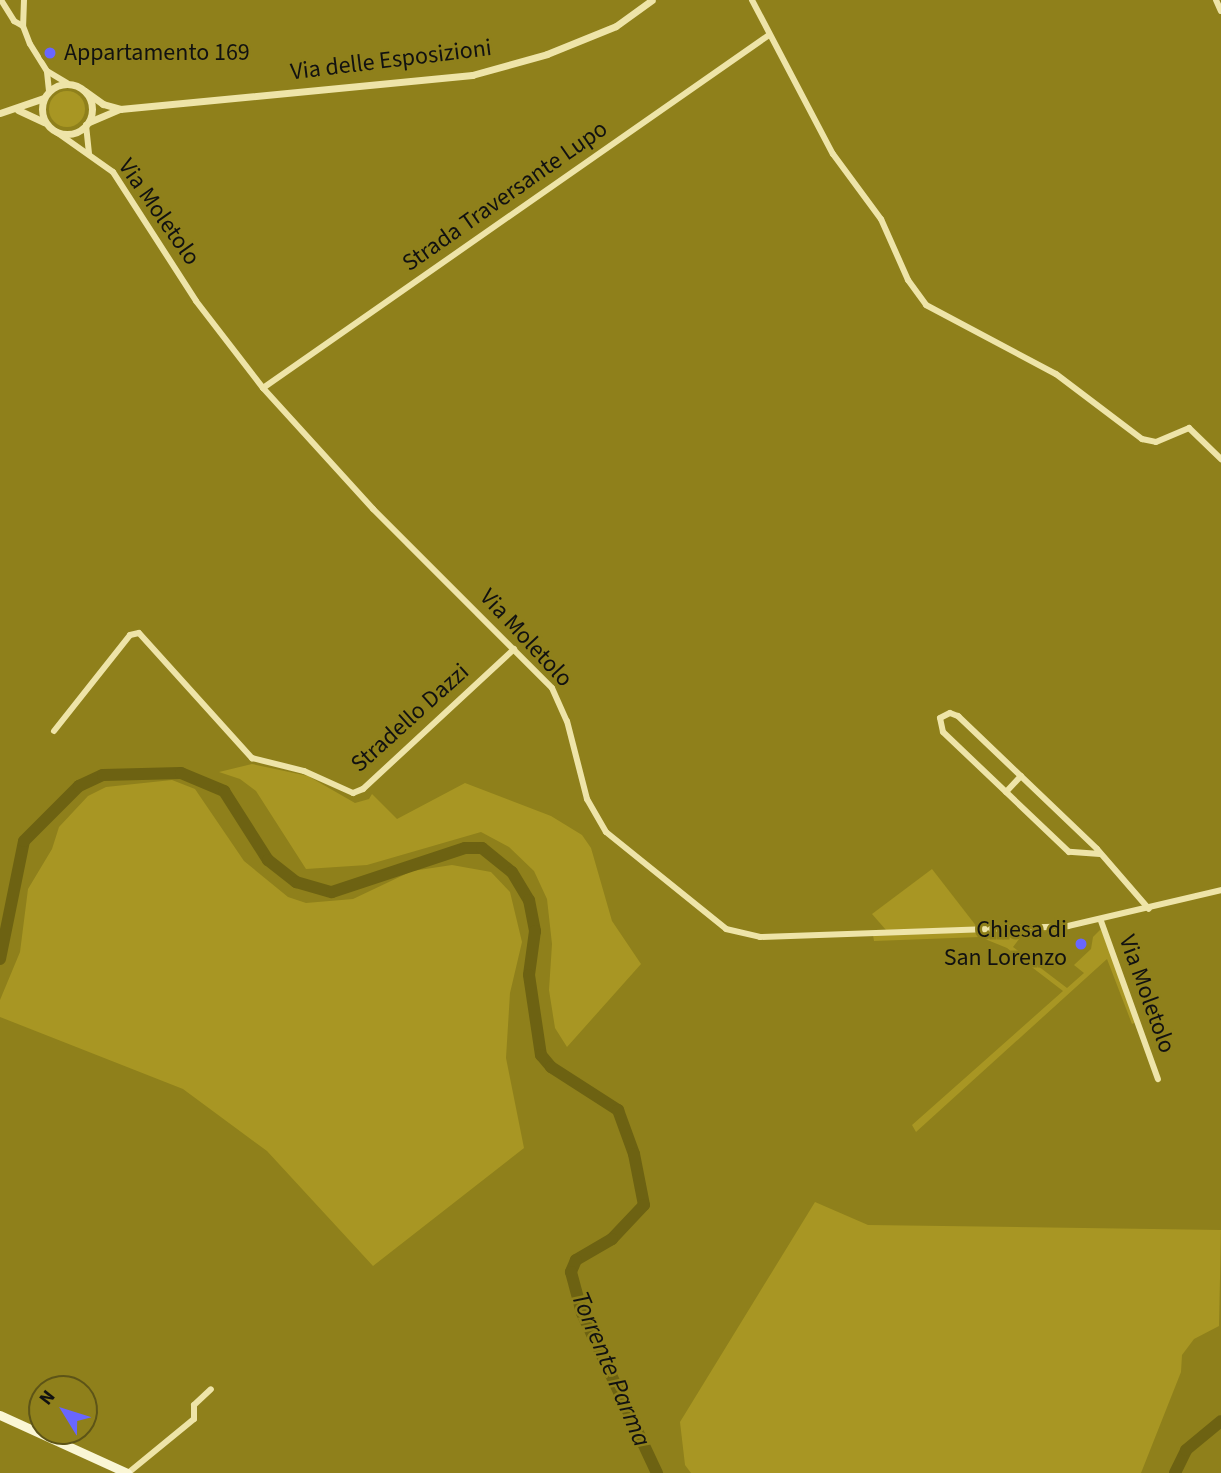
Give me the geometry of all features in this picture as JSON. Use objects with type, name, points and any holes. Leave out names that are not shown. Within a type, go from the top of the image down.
[{"type":"main road","points":[[0,1415],[128,1473]]},
{"type":"street","points":[[1,0],[14,21],[23,26]]},
{"type":"street","points":[[23,0],[23,26],[46,70],[85,91]]},
{"type":"street","name":"Via delle Esposizioni","points":[[85,91],[103,104],[120,108],[472,75],[547,54],[616,26],[652,0]]},
{"type":"street","points":[[752,0],[829,148],[881,219],[908,281],[926,305],[1066,380],[1145,441],[1156,442],[1189,428],[1221,459]]},
{"type":"street","points":[[1216,0],[1221,11]]},
{"type":"street","name":"Strada Traversante Lupo","points":[[262,388],[769,35]]},
{"type":"street","points":[[46,70],[42,115],[52,129],[72,134],[89,124]]},
{"type":"street","points":[[0,113],[17,110],[67,83]]},
{"type":"street","name":"Via Moletolo","points":[[85,91],[92,106],[89,154]]},
{"type":"street","name":"Via delle Esposizioni","points":[[89,124],[120,108]]},
{"type":"street","name":"Via Moletolo","points":[[17,110],[35,115],[116,175],[196,301],[262,388],[367,503],[514,649],[558,698],[587,799],[601,826],[625,851],[730,931],[760,937],[1101,921],[1221,890]]},
{"type":"street","name":"Stradello Dazzi","points":[[54,731],[130,635],[139,633],[252,758],[304,771],[353,793],[363,789],[514,649]]},
{"type":"street","points":[[1100,854],[1071,854],[943,732],[939,724],[942,716],[956,715],[1084,837],[1100,854],[1149,909]]},
{"type":"street","points":[[1006,792],[1021,776]]},
{"type":"street","points":[[1084,837],[1088,844],[1084,854]]},
{"type":"street","name":"Via Moletolo","points":[[1101,921],[1158,1079]]},
{"type":"street","points":[[128,1473],[194,1419],[194,1405],[211,1389]]},
{"type":"shaded area","points":[[67,91],[80,96],[85,109],[80,122],[67,127],[54,122],[49,109],[54,96]]},
{"type":"shaded area","points":[[252,764],[308,776],[355,803],[369,799],[372,794],[397,819],[465,783],[551,816],[582,835],[591,848],[612,921],[641,964],[567,1047],[555,1028],[549,990],[552,944],[547,899],[534,871],[509,847],[481,832],[367,865],[306,869],[256,791],[240,779],[219,772]]},
{"type":"shaded area","points":[[172,780],[195,789],[244,861],[288,897],[306,903],[353,899],[412,871],[452,865],[491,872],[510,892],[522,942],[510,993],[506,1058],[524,1148],[373,1266],[267,1151],[183,1089],[0,1017],[0,1000],[20,952],[28,889],[52,849],[59,827],[88,796],[106,787]]},
{"type":"shaded area","points":[[932,869],[977,927],[886,930],[872,914]]},
{"type":"shaded area","points":[[1101,929],[1136,1022],[1132,1024],[1107,959],[916,1132],[912,1125],[1063,991],[1007,948],[980,937],[874,941],[873,935],[1055,930],[1023,934],[1013,947],[1067,988],[1084,973],[1074,965],[1091,949],[1093,937]]},
{"type":"shaded area","points":[[815,1202],[868,1225],[1221,1230],[1219,1326],[1194,1339],[1182,1355],[1181,1372],[1141,1473],[691,1473],[685,1465],[680,1422]]},
{"type":"waterway","name":"Torrente Parma","points":[[0,959],[24,841],[79,786],[103,775],[181,773],[224,791],[268,860],[296,882],[332,892],[465,848],[482,848],[512,872],[529,900],[535,931],[529,975],[541,1055],[551,1067],[618,1110],[634,1154],[644,1205],[612,1239],[576,1260],[571,1272],[582,1313],[657,1473]]},
{"type":"waterway","name":"Torrente Parma","points":[[1175,1473],[1186,1450],[1221,1421]]},
{"type":"place","name":"Appartamento 169","points":[[50,53]]},
{"type":"place","name":"Chiesa di San Lorenzo","points":[[1081,944]]}]
